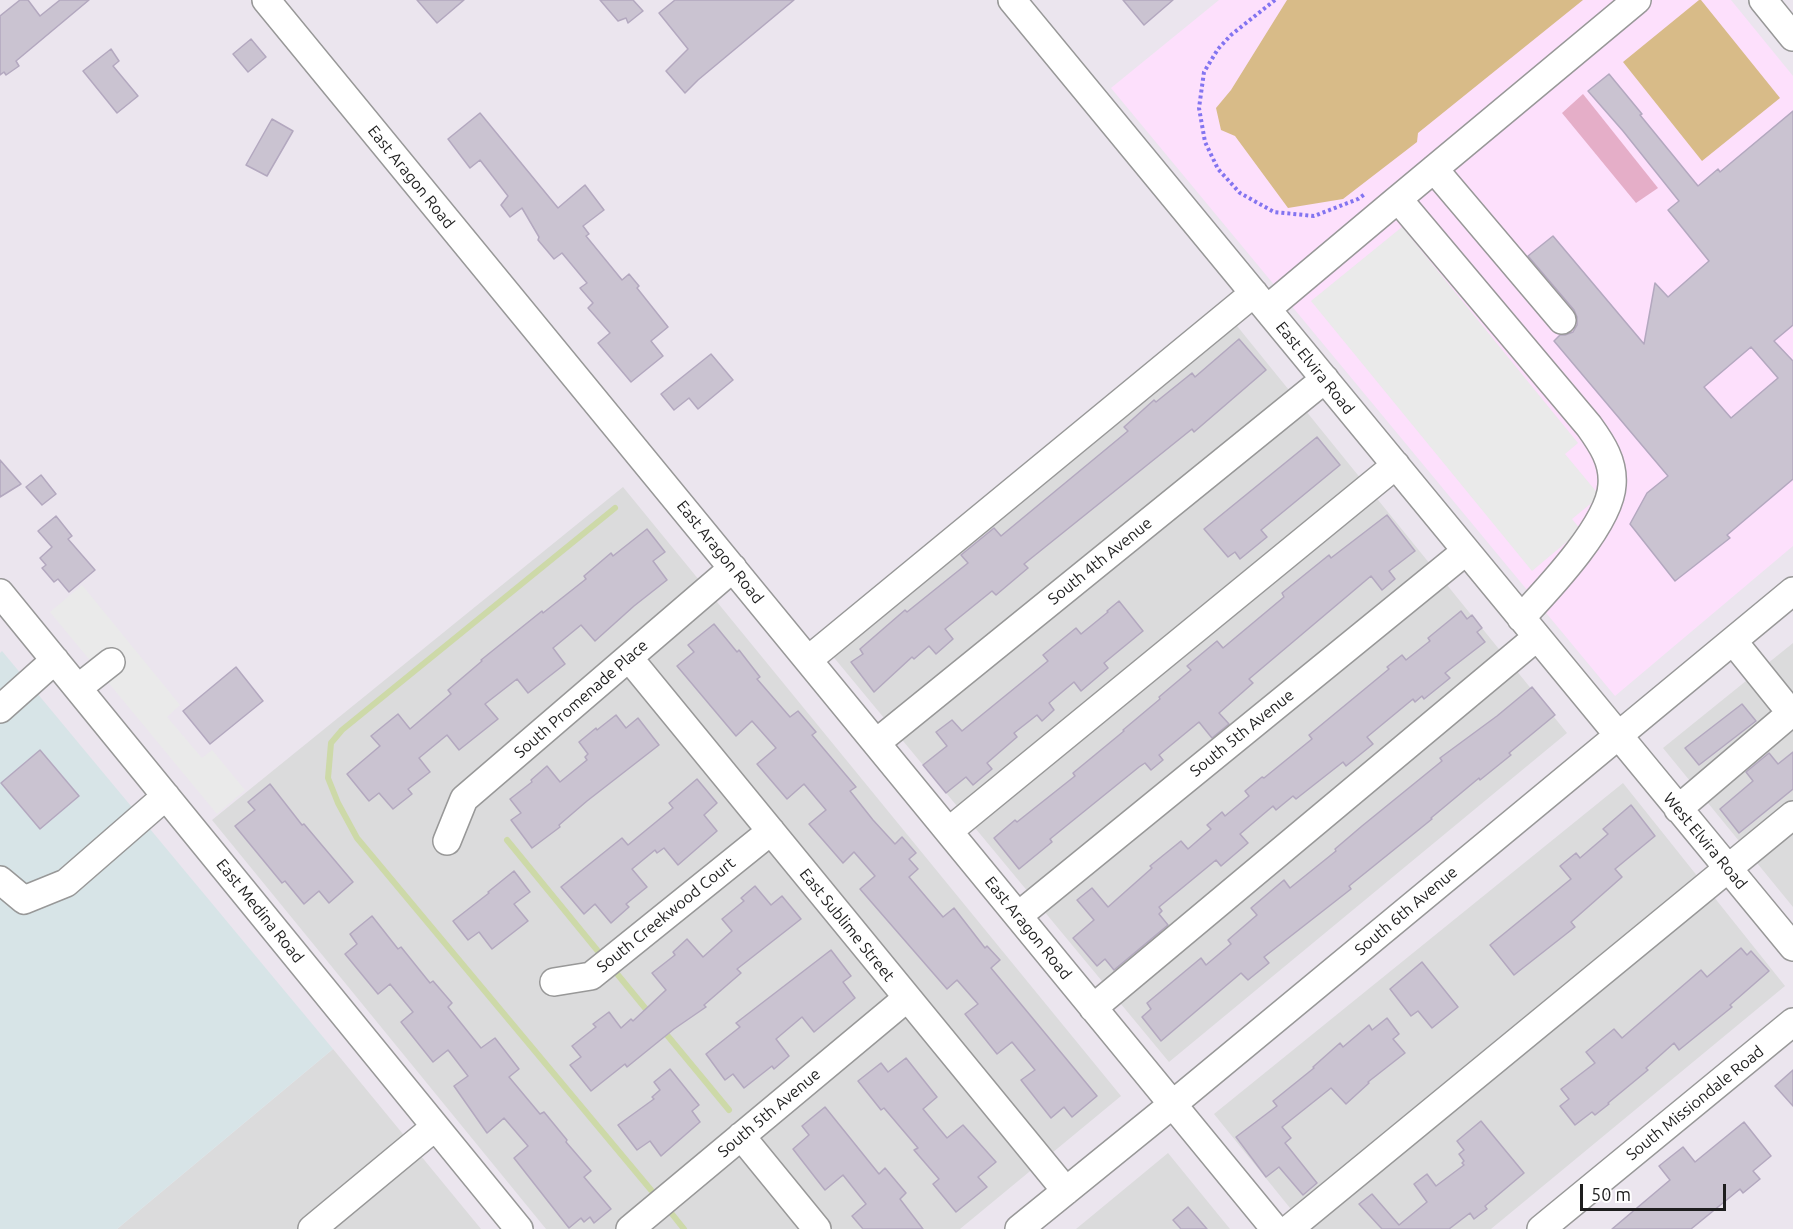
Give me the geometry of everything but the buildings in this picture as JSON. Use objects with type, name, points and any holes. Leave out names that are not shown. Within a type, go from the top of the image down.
[{"type":"street","name":"East Aragon Road","points":[[266,0],[1275,1229]]},
{"type":"street","name":"East Elvira Road","points":[[1012,0],[1618,735]]},
{"type":"street","points":[[808,660],[1260,301],[1398,199],[1636,0]]},
{"type":"street","points":[[1763,0],[1793,37]]},
{"type":"street","points":[[1434,169],[1562,320]]},
{"type":"street","points":[[1094,1008],[1529,627],[1568,564],[1602,517],[1610,498],[1611,468],[1606,451],[1589,426],[1398,199]]},
{"type":"street","name":"South 4th Avenue","points":[[876,742],[1325,379]]},
{"type":"street","points":[[949,831],[1396,465]]},
{"type":"street","name":"South 5th Avenue","points":[[1018,916],[1466,550]]},
{"type":"street","name":"South Promenade Place","points":[[447,841],[464,799],[733,568]]},
{"type":"street","name":"South 6th Avenue","points":[[1019,1229],[1793,591]]},
{"type":"street","name":"East Medina Road","points":[[0,593],[519,1229]]},
{"type":"street","points":[[1678,809],[1791,713],[1733,640]]},
{"type":"street","name":"East Sublime Street","points":[[629,658],[1066,1191]]},
{"type":"street","points":[[0,709],[55,660]]},
{"type":"street","points":[[78,688],[111,662]]},
{"type":"street","name":"West Elvira Road","points":[[1618,735],[1793,947]]},
{"type":"street","points":[[0,880],[24,900],[66,883],[166,796]]},
{"type":"street","points":[[1289,1229],[1793,815]]},
{"type":"street","name":"South Creekwood Court","points":[[554,982],[591,976],[771,831]]},
{"type":"street","name":"South 5th Avenue","points":[[630,1229],[907,998]]},
{"type":"street","name":"South Missiondale Road","points":[[1541,1229],[1793,1022]]},
{"type":"street","points":[[319,1227],[435,1126]]},
{"type":"street","points":[[741,1136],[817,1229]]},
{"type":"path","points":[[1275,0],[1231,35],[1218,49],[1204,72],[1199,108],[1205,142],[1218,169],[1240,194],[1274,212],[1314,216],[1359,199]]},
{"type":"shaded area","points":[[1219,0],[1731,0],[1793,76],[1793,546],[1615,696],[1111,88]]},
{"type":"shaded area","points":[[1287,0],[1583,0],[1418,133],[1417,142],[1343,199],[1288,208],[1235,136],[1221,130],[1216,108],[1231,90]]},
{"type":"shaded area","points":[[1699,0],[1780,98],[1702,161],[1623,62]]},
{"type":"shaded area","points":[[1583,94],[1658,188],[1636,203],[1562,113]]},
{"type":"shaded area","points":[[1402,227],[1578,443],[1565,454],[1600,496],[1572,519],[1581,530],[1532,571],[1311,301]]},
{"type":"shaded area","points":[[1233,321],[1567,733],[1169,1062],[831,654]]},
{"type":"shaded area","points":[[623,487],[1121,1096],[960,1229],[546,1229],[212,820]]},
{"type":"shaded area","points":[[82,585],[180,705],[167,717],[202,758],[212,750],[245,790],[217,814],[50,612]]},
{"type":"shaded area","points":[[1793,643],[1793,907],[1663,748]]},
{"type":"shaded area","points":[[2,651],[333,1049],[117,1229],[0,1229],[0,653]]},
{"type":"shaded area","points":[[1623,783],[1785,986],[1491,1229],[1307,1229],[1214,1114]]},
{"type":"shaded area","points":[[333,1049],[481,1229],[117,1229]]},
{"type":"shaded area","points":[[1168,1153],[1230,1229],[1076,1229]]},
{"type":"waterway","points":[[615,508],[342,730],[331,743],[328,778],[338,803],[357,838],[651,1190]]},
{"type":"waterway","points":[[507,840],[597,950]]},
{"type":"waterway","points":[[618,975],[650,1014]]},
{"type":"waterway","points":[[662,1029],[729,1110]]},
{"type":"waterway","points":[[672,1214],[684,1229]]}]
